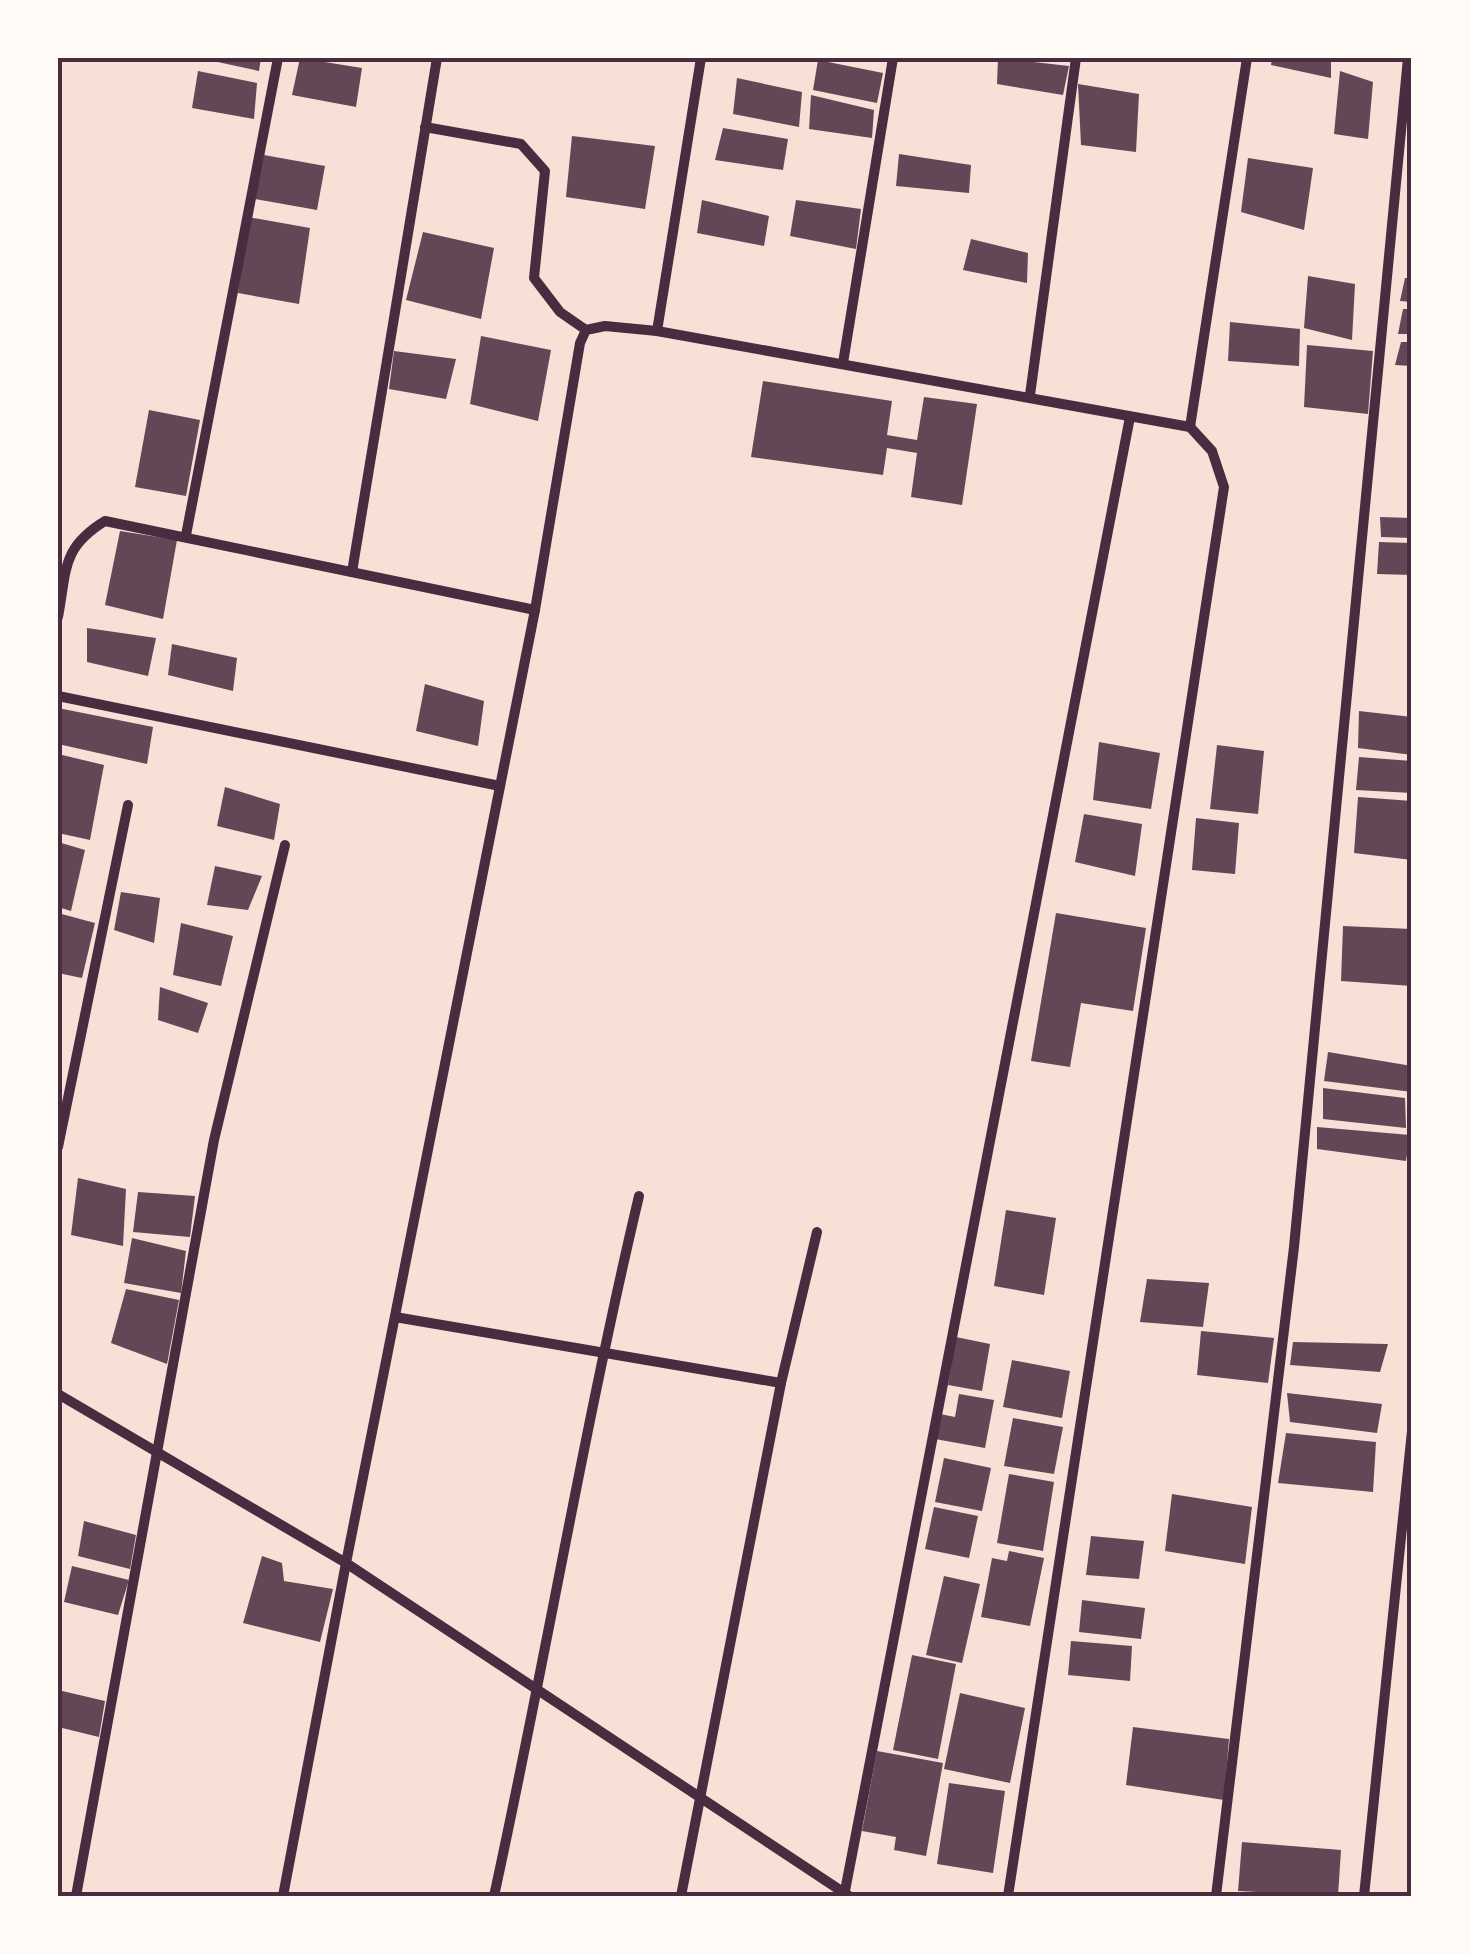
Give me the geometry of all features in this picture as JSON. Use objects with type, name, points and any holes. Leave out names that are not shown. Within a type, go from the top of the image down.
[{"type":"street","points":[[186,535],[278,58]]},
{"type":"street","points":[[352,572],[437,58]]},
{"type":"street","points":[[657,331],[701,58]]},
{"type":"street","points":[[843,364],[892,58]]},
{"type":"street","points":[[1030,395],[1076,58]]},
{"type":"street","points":[[1190,427],[1247,58]]},
{"type":"street","points":[[1216,1896],[1294,1247],[1408,58]]},
{"type":"street","points":[[426,128],[522,144],[545,171],[534,278],[560,312],[586,330],[606,326],[657,331],[1030,395],[1190,427],[1212,451],[1224,487],[1008,1896]]},
{"type":"street","points":[[283,1896],[535,610],[580,343],[586,330]]},
{"type":"street","points":[[58,1394],[346,1562],[846,1895],[1130,417]]},
{"type":"street","points":[[58,617],[71,551],[79,537],[105,521],[535,610]]},
{"type":"street","points":[[58,696],[500,786]]},
{"type":"street","points":[[58,1147],[128,805]]},
{"type":"street","points":[[76,1896],[160,1453],[214,1140],[285,845]]},
{"type":"street","points":[[494,1896],[540,1688],[601,1355],[639,1196]]},
{"type":"street","points":[[681,1896],[781,1383],[816,1232]]},
{"type":"street","points":[[395,1317],[781,1383]]},
{"type":"street","points":[[1364,1896],[1412,1431]]},
{"type":"building","points":[[199,58],[261,58],[259,71]]},
{"type":"building","points":[[300,58],[362,68],[356,107],[292,95]]},
{"type":"building","points":[[998,58],[1069,66],[1063,95],[997,84]]},
{"type":"building","points":[[1272,58],[1331,58],[1331,78],[1271,65]]},
{"type":"building","points":[[818,60],[883,73],[877,103],[813,90]]},
{"type":"building","points":[[198,71],[257,83],[254,119],[192,108]]},
{"type":"building","points":[[1340,71],[1373,82],[1368,139],[1334,134]]},
{"type":"building","points":[[737,78],[802,92],[799,127],[733,114]]},
{"type":"building","points":[[1078,84],[1139,94],[1136,152],[1081,145]]},
{"type":"building","points":[[811,95],[874,110],[872,138],[809,129]]},
{"type":"building","points":[[723,128],[788,139],[783,170],[715,160]]},
{"type":"building","points":[[572,136],[655,146],[645,209],[566,197]]},
{"type":"building","points":[[899,154],[971,165],[969,193],[896,186]]},
{"type":"building","points":[[264,155],[325,166],[317,210],[255,199]]},
{"type":"building","points":[[1248,158],[1313,168],[1304,230],[1241,212]]},
{"type":"building","points":[[702,200],[769,216],[764,246],[697,233]]},
{"type":"building","points":[[796,200],[861,209],[856,249],[790,236]]},
{"type":"building","points":[[248,217],[310,228],[299,304],[238,293]]},
{"type":"building","points":[[423,232],[494,248],[481,319],[406,300]]},
{"type":"building","points":[[971,239],[1028,253],[1027,283],[963,270]]},
{"type":"building","points":[[1308,276],[1355,284],[1352,340],[1304,328]]},
{"type":"building","points":[[1405,278],[1412,278],[1412,302],[1400,301]]},
{"type":"building","points":[[1403,309],[1412,309],[1412,334],[1398,334]]},
{"type":"building","points":[[1230,322],[1300,329],[1299,366],[1228,361]]},
{"type":"building","points":[[481,336],[551,350],[538,421],[470,404]]},
{"type":"building","points":[[1401,342],[1412,342],[1412,366],[1395,365]]},
{"type":"building","points":[[1307,345],[1373,351],[1368,414],[1304,407]]},
{"type":"building","points":[[394,351],[456,359],[446,399],[389,389]]},
{"type":"building","points":[[763,381],[892,401],[887,435],[917,440],[924,397],[977,404],[962,505],[911,497],[917,453],[887,448],[883,475],[751,457]]},
{"type":"building","points":[[149,410],[200,420],[186,496],[135,487]]},
{"type":"building","points":[[1380,517],[1412,518],[1412,538],[1381,537]]},
{"type":"building","points":[[120,531],[177,540],[163,619],[105,605]]},
{"type":"building","points":[[1379,542],[1412,543],[1412,575],[1377,574]]},
{"type":"building","points":[[87,628],[156,638],[148,676],[87,662]]},
{"type":"building","points":[[172,644],[237,658],[233,691],[168,675]]},
{"type":"building","points":[[425,684],[484,701],[478,746],[416,731]]},
{"type":"building","points":[[58,708],[153,727],[147,764],[58,744]]},
{"type":"building","points":[[1359,711],[1412,717],[1412,755],[1358,748]]},
{"type":"building","points":[[1099,742],[1160,753],[1151,809],[1093,800]]},
{"type":"building","points":[[1217,745],[1264,751],[1258,814],[1210,809]]},
{"type":"building","points":[[58,754],[104,765],[90,840],[58,833]]},
{"type":"building","points":[[1359,757],[1412,761],[1412,793],[1356,790]]},
{"type":"building","points":[[225,787],[280,804],[274,840],[217,826]]},
{"type":"building","points":[[1358,797],[1412,801],[1412,860],[1354,853]]},
{"type":"building","points":[[1084,814],[1142,824],[1135,876],[1075,862]]},
{"type":"building","points":[[1196,818],[1239,823],[1235,874],[1192,870]]},
{"type":"building","points":[[58,842],[85,850],[71,911],[58,907]]},
{"type":"building","points":[[215,866],[262,876],[248,910],[207,905]]},
{"type":"building","points":[[121,892],[160,898],[154,943],[114,930]]},
{"type":"building","points":[[58,913],[95,923],[82,978],[58,973]]},
{"type":"building","points":[[1056,913],[1146,928],[1133,1011],[1081,1003],[1070,1067],[1031,1061]]},
{"type":"building","points":[[181,923],[233,936],[221,986],[173,975]]},
{"type":"building","points":[[1343,926],[1412,929],[1412,986],[1341,981]]},
{"type":"building","points":[[160,987],[208,1003],[198,1033],[158,1020]]},
{"type":"building","points":[[1328,1052],[1412,1066],[1412,1092],[1324,1081]]},
{"type":"building","points":[[1323,1088],[1405,1098],[1406,1128],[1323,1119]]},
{"type":"building","points":[[1317,1127],[1410,1135],[1406,1161],[1317,1149]]},
{"type":"building","points":[[78,1178],[126,1189],[123,1246],[71,1235]]},
{"type":"building","points":[[138,1192],[195,1196],[190,1237],[133,1232]]},
{"type":"building","points":[[1006,1210],[1056,1218],[1044,1295],[994,1286]]},
{"type":"building","points":[[132,1238],[186,1251],[181,1293],[124,1283]]},
{"type":"building","points":[[1147,1279],[1209,1283],[1203,1327],[1140,1322]]},
{"type":"building","points":[[126,1289],[179,1300],[167,1364],[111,1343]]},
{"type":"building","points":[[1201,1331],[1274,1338],[1268,1383],[1197,1375]]},
{"type":"building","points":[[956,1337],[990,1344],[982,1391],[948,1385]]},
{"type":"building","points":[[1293,1342],[1388,1344],[1380,1372],[1290,1365]]},
{"type":"building","points":[[1012,1360],[1070,1371],[1062,1418],[1003,1407]]},
{"type":"building","points":[[1287,1393],[1382,1404],[1377,1433],[1290,1422]]},
{"type":"building","points":[[959,1394],[994,1400],[985,1448],[935,1439],[940,1414],[955,1417]]},
{"type":"building","points":[[1013,1418],[1063,1427],[1054,1474],[1004,1466]]},
{"type":"building","points":[[1286,1433],[1376,1442],[1373,1492],[1278,1483]]},
{"type":"building","points":[[944,1458],[991,1468],[982,1511],[935,1502]]},
{"type":"building","points":[[1009,1474],[1054,1482],[1043,1551],[997,1543]]},
{"type":"building","points":[[1172,1494],[1252,1507],[1245,1564],[1165,1551]]},
{"type":"building","points":[[934,1507],[978,1516],[969,1558],[925,1549]]},
{"type":"building","points":[[84,1521],[136,1535],[130,1569],[78,1556]]},
{"type":"building","points":[[1091,1536],[1144,1541],[1139,1579],[1086,1575]]},
{"type":"building","points":[[1009,1551],[1044,1558],[1030,1626],[981,1617],[992,1558],[1007,1561]]},
{"type":"building","points":[[262,1556],[282,1563],[284,1581],[333,1589],[320,1642],[243,1623]]},
{"type":"building","points":[[72,1566],[129,1580],[118,1615],[64,1602]]},
{"type":"building","points":[[944,1576],[980,1584],[962,1663],[926,1655]]},
{"type":"building","points":[[1082,1600],[1145,1608],[1141,1639],[1079,1632]]},
{"type":"building","points":[[1071,1641],[1132,1646],[1130,1681],[1068,1675]]},
{"type":"building","points":[[912,1655],[956,1664],[938,1759],[893,1750]]},
{"type":"building","points":[[58,1690],[105,1701],[99,1737],[58,1727]]},
{"type":"building","points":[[960,1693],[1025,1708],[1010,1783],[944,1769]]},
{"type":"building","points":[[1133,1727],[1229,1739],[1224,1800],[1126,1785]]},
{"type":"building","points":[[877,1751],[943,1763],[926,1856],[894,1850],[896,1837],[862,1831]]},
{"type":"building","points":[[949,1783],[1005,1791],[993,1873],[937,1864]]},
{"type":"building","points":[[1242,1842],[1341,1850],[1338,1896],[1238,1891]]}]
